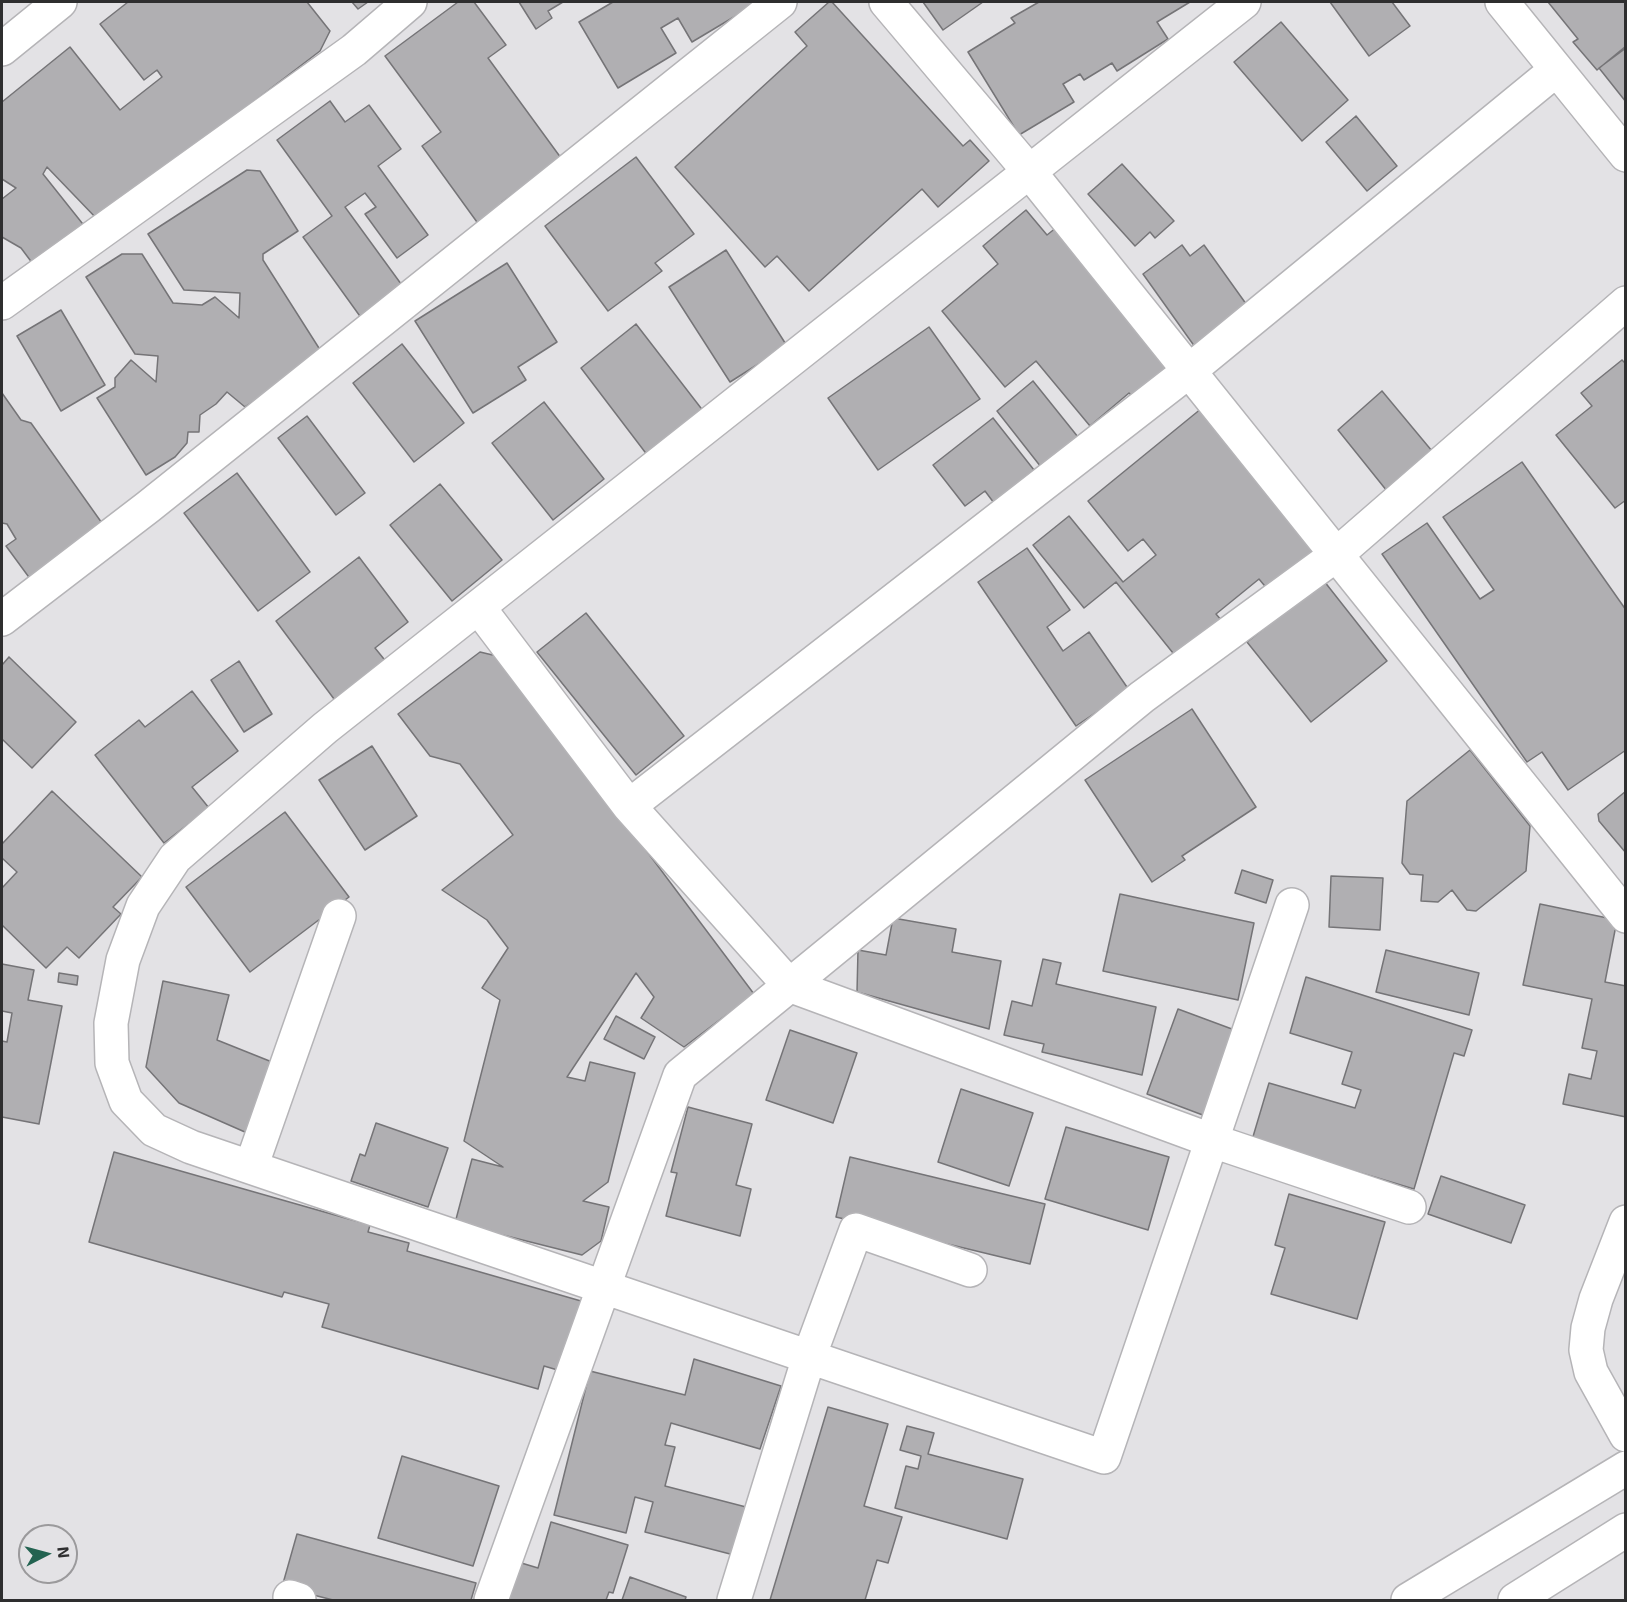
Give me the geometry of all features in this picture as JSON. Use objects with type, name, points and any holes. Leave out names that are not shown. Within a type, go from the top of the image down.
[{"type":"street","points":[[2,49],[60,2]]},
{"type":"street","points":[[2,303],[354,50],[410,2]]},
{"type":"street","points":[[2,619],[148,507],[780,2]]},
{"type":"street","points":[[886,2],[1028,170],[1626,916]]},
{"type":"street","points":[[1244,2],[1028,170],[325,728],[217,819],[175,858],[143,906],[123,960],[111,1023],[112,1063],[126,1101],[154,1130],[191,1147],[1104,1457],[1292,905]]},
{"type":"street","points":[[1502,2],[1626,155]]},
{"type":"street","points":[[629,806],[1189,371],[1556,70]]},
{"type":"street","points":[[491,1600],[680,1075],[1142,697],[1335,555],[1626,303]]},
{"type":"street","points":[[479,608],[629,806],[789,985],[1213,1141],[1409,1207]]},
{"type":"street","points":[[251,1167],[339,916]]},
{"type":"street","points":[[1626,1222],[1596,1299],[1588,1328],[1586,1350],[1591,1372],[1626,1435]]},
{"type":"street","points":[[734,1600],[809,1357],[856,1230],[970,1270]]},
{"type":"street","points":[[1408,1600],[1626,1468]]},
{"type":"street","points":[[1515,1600],[1626,1530]]},
{"type":"building","points":[[128,2],[307,2],[330,31],[320,51],[98,220],[47,167],[43,174],[86,228],[36,268],[21,248],[2,237],[2,199],[16,188],[2,179],[2,102],[70,47],[120,110],[162,77],[157,70],[144,80],[100,24]]},
{"type":"building","points":[[352,2],[368,2],[358,9]]},
{"type":"building","points":[[458,2],[474,2],[506,45],[488,58],[561,158],[502,202],[508,211],[482,229],[422,146],[441,132],[385,56]]},
{"type":"building","points":[[519,2],[563,2],[548,11],[552,18],[536,29]]},
{"type":"building","points":[[613,2],[759,2],[692,42],[678,18],[661,28],[676,53],[618,88],[579,22]]},
{"type":"building","points":[[829,2],[832,2],[963,146],[970,140],[989,161],[938,207],[922,189],[809,291],[777,256],[765,267],[675,167],[807,46],[795,32]]},
{"type":"building","points":[[923,2],[983,2],[943,30]]},
{"type":"building","points":[[1039,2],[1190,2],[1157,22],[1168,39],[1117,71],[1112,63],[1084,80],[1080,74],[1063,84],[1074,102],[1019,135],[968,52],[1015,23],[1011,18]]},
{"type":"building","points":[[1330,2],[1392,2],[1410,26],[1369,56]]},
{"type":"building","points":[[1548,2],[1626,2],[1626,46],[1597,70],[1573,42],[1578,39]]},
{"type":"building","points":[[1281,22],[1348,100],[1302,141],[1234,62]]},
{"type":"building","points":[[1626,48],[1626,102],[1599,68]]},
{"type":"building","points":[[330,101],[345,122],[369,105],[401,149],[378,166],[428,235],[397,258],[365,214],[376,207],[365,193],[345,207],[404,288],[362,319],[303,237],[332,216],[277,140]]},
{"type":"building","points":[[1356,116],[1397,166],[1367,191],[1326,142]]},
{"type":"building","points":[[636,157],[694,234],[655,263],[662,271],[608,311],[545,226]]},
{"type":"building","points":[[1122,164],[1174,221],[1155,238],[1150,232],[1135,246],[1088,194]]},
{"type":"building","points":[[247,170],[260,171],[298,231],[263,254],[263,260],[324,356],[245,407],[227,392],[216,404],[200,415],[199,432],[188,432],[187,443],[175,457],[146,475],[97,398],[115,387],[115,378],[131,360],[156,382],[158,356],[135,354],[86,277],[122,254],[142,254],[173,303],[202,305],[215,297],[239,318],[240,293],[184,290],[148,234]]},
{"type":"building","points":[[1026,210],[1047,235],[1062,223],[1178,363],[1135,399],[1129,393],[1090,426],[1036,361],[1005,387],[942,311],[998,264],[983,246]]},
{"type":"building","points":[[1182,245],[1190,256],[1204,245],[1249,308],[1195,347],[1143,274]]},
{"type":"building","points":[[726,250],[787,346],[730,382],[669,287]]},
{"type":"building","points":[[507,263],[557,342],[518,367],[526,380],[473,413],[415,321]]},
{"type":"building","points":[[61,310],[105,385],[61,411],[17,336]]},
{"type":"building","points":[[636,324],[704,412],[648,456],[581,368]]},
{"type":"building","points":[[929,327],[980,399],[878,470],[828,398]]},
{"type":"building","points":[[402,344],[464,423],[414,462],[353,383]]},
{"type":"building","points":[[1622,360],[1626,364],[1626,500],[1615,508],[1556,435],[1592,406],[1581,393]]},
{"type":"building","points":[[1033,381],[1078,437],[1041,467],[997,411]]},
{"type":"building","points":[[1382,391],[1432,451],[1387,491],[1338,430]]},
{"type":"building","points":[[2,393],[21,420],[31,423],[109,533],[31,580],[6,546],[16,539],[7,524],[2,523]]},
{"type":"building","points":[[544,402],[604,479],[553,520],[492,443]]},
{"type":"building","points":[[1202,408],[1318,551],[1269,591],[1259,579],[1216,614],[1222,621],[1177,658],[1116,582],[1084,608],[1033,545],[1069,516],[1123,582],[1156,555],[1143,539],[1128,551],[1088,501]]},
{"type":"building","points":[[307,416],[365,493],[336,515],[278,438]]},
{"type":"building","points":[[993,418],[1034,470],[994,503],[985,491],[965,506],[933,465]]},
{"type":"building","points":[[1522,462],[1626,610],[1626,750],[1568,790],[1542,752],[1527,762],[1382,554],[1427,523],[1480,599],[1494,590],[1443,517]]},
{"type":"building","points":[[237,473],[310,572],[258,611],[184,513]]},
{"type":"building","points":[[440,484],[502,560],[452,601],[390,525]]},
{"type":"building","points":[[1027,548],[1070,610],[1047,627],[1063,651],[1089,632],[1129,690],[1076,726],[978,582]]},
{"type":"building","points":[[359,557],[408,622],[375,648],[388,664],[337,703],[276,621]]},
{"type":"building","points":[[1324,581],[1387,661],[1311,722],[1247,642]]},
{"type":"building","points":[[586,613],[684,736],[636,775],[537,652]]},
{"type":"building","points":[[480,652],[501,657],[754,994],[684,1047],[641,1018],[654,997],[636,973],[567,1077],[585,1081],[590,1062],[635,1073],[608,1182],[583,1201],[609,1207],[601,1241],[582,1255],[455,1223],[472,1159],[503,1167],[464,1141],[500,1000],[482,988],[508,948],[487,920],[442,890],[513,835],[460,764],[430,756],[398,714]]},
{"type":"building","points":[[9,657],[76,722],[32,768],[2,739],[2,665]]},
{"type":"building","points":[[239,661],[272,714],[244,732],[211,680]]},
{"type":"building","points":[[192,691],[238,751],[192,787],[209,808],[164,843],[95,755],[139,720],[145,727]]},
{"type":"building","points":[[1192,709],[1256,807],[1182,856],[1185,860],[1152,882],[1085,780]]},
{"type":"building","points":[[372,746],[417,816],[365,850],[319,780]]},
{"type":"building","points":[[1470,750],[1530,826],[1526,871],[1476,911],[1467,910],[1452,890],[1438,902],[1421,901],[1423,875],[1410,874],[1402,863],[1407,801]]},
{"type":"building","points":[[52,791],[142,877],[113,907],[121,914],[79,958],[67,947],[46,968],[2,925],[2,888],[17,872],[2,858],[2,844]]},
{"type":"building","points":[[1626,791],[1626,853],[1599,821],[1598,814]]},
{"type":"building","points":[[285,812],[349,897],[250,972],[186,887]]},
{"type":"building","points":[[1242,870],[1273,880],[1266,903],[1235,893]]},
{"type":"building","points":[[1331,876],[1383,878],[1380,930],[1329,927]]},
{"type":"building","points":[[1120,894],[1254,923],[1238,1000],[1103,971]]},
{"type":"building","points":[[1540,904],[1617,920],[1605,982],[1626,986],[1626,1117],[1563,1104],[1569,1074],[1591,1079],[1597,1051],[1582,1048],[1592,999],[1523,985]]},
{"type":"building","points":[[893,918],[956,929],[952,952],[1001,961],[989,1029],[857,992],[858,950],[886,955]]},
{"type":"building","points":[[1386,950],[1479,973],[1469,1015],[1376,992]]},
{"type":"building","points":[[1043,959],[1061,963],[1056,984],[1156,1007],[1142,1075],[1042,1052],[1044,1044],[1004,1035],[1012,1001],[1032,1006]]},
{"type":"building","points":[[2,964],[34,970],[28,1000],[62,1006],[39,1124],[2,1117],[2,1041],[7,1042],[12,1013],[2,1011]]},
{"type":"building","points":[[59,973],[78,976],[77,985],[58,982]]},
{"type":"building","points":[[1306,977],[1472,1030],[1464,1056],[1454,1053],[1414,1189],[1252,1140],[1269,1083],[1355,1108],[1361,1090],[1342,1084],[1352,1052],[1290,1033]]},
{"type":"building","points":[[163,981],[229,995],[217,1040],[277,1064],[254,1136],[179,1103],[146,1067]]},
{"type":"building","points":[[1178,1009],[1240,1032],[1208,1117],[1147,1094]]},
{"type":"building","points":[[616,1016],[655,1037],[644,1059],[604,1039]]},
{"type":"building","points":[[790,1030],[857,1053],[833,1123],[766,1100]]},
{"type":"building","points":[[961,1089],[1033,1113],[1009,1186],[938,1162]]},
{"type":"building","points":[[688,1107],[752,1124],[736,1185],[751,1189],[740,1236],[666,1216],[677,1173],[671,1172]]},
{"type":"building","points":[[376,1123],[448,1148],[428,1207],[351,1181],[360,1154],[365,1156]]},
{"type":"building","points":[[1066,1127],[1169,1157],[1148,1230],[1045,1199]]},
{"type":"building","points":[[114,1152],[370,1225],[368,1232],[409,1243],[407,1251],[581,1301],[561,1371],[544,1366],[538,1389],[322,1327],[329,1304],[284,1292],[282,1297],[89,1242]]},
{"type":"building","points":[[850,1157],[1045,1204],[1030,1264],[836,1217]]},
{"type":"building","points":[[1441,1176],[1525,1205],[1511,1243],[1428,1214]]},
{"type":"building","points":[[1289,1194],[1385,1222],[1357,1319],[1271,1294],[1285,1248],[1275,1245]]},
{"type":"building","points":[[694,1359],[781,1386],[760,1449],[671,1423],[665,1445],[675,1447],[665,1486],[746,1507],[734,1555],[645,1532],[653,1502],[635,1497],[626,1533],[554,1515],[590,1371],[685,1395]]},
{"type":"building","points":[[828,1407],[888,1424],[864,1506],[902,1517],[888,1563],[877,1560],[865,1600],[770,1600]]},
{"type":"building","points":[[907,1426],[934,1433],[928,1454],[1023,1479],[1007,1539],[895,1508],[906,1466],[918,1469],[921,1456],[900,1450]]},
{"type":"building","points":[[402,1456],[499,1486],[473,1566],[378,1538]]},
{"type":"building","points":[[551,1522],[628,1545],[613,1593],[609,1592],[606,1600],[507,1600],[518,1562],[538,1568]]},
{"type":"building","points":[[297,1534],[476,1583],[471,1600],[333,1600],[282,1587]]},
{"type":"building","points":[[630,1577],[686,1597],[685,1600],[622,1600]]}]
